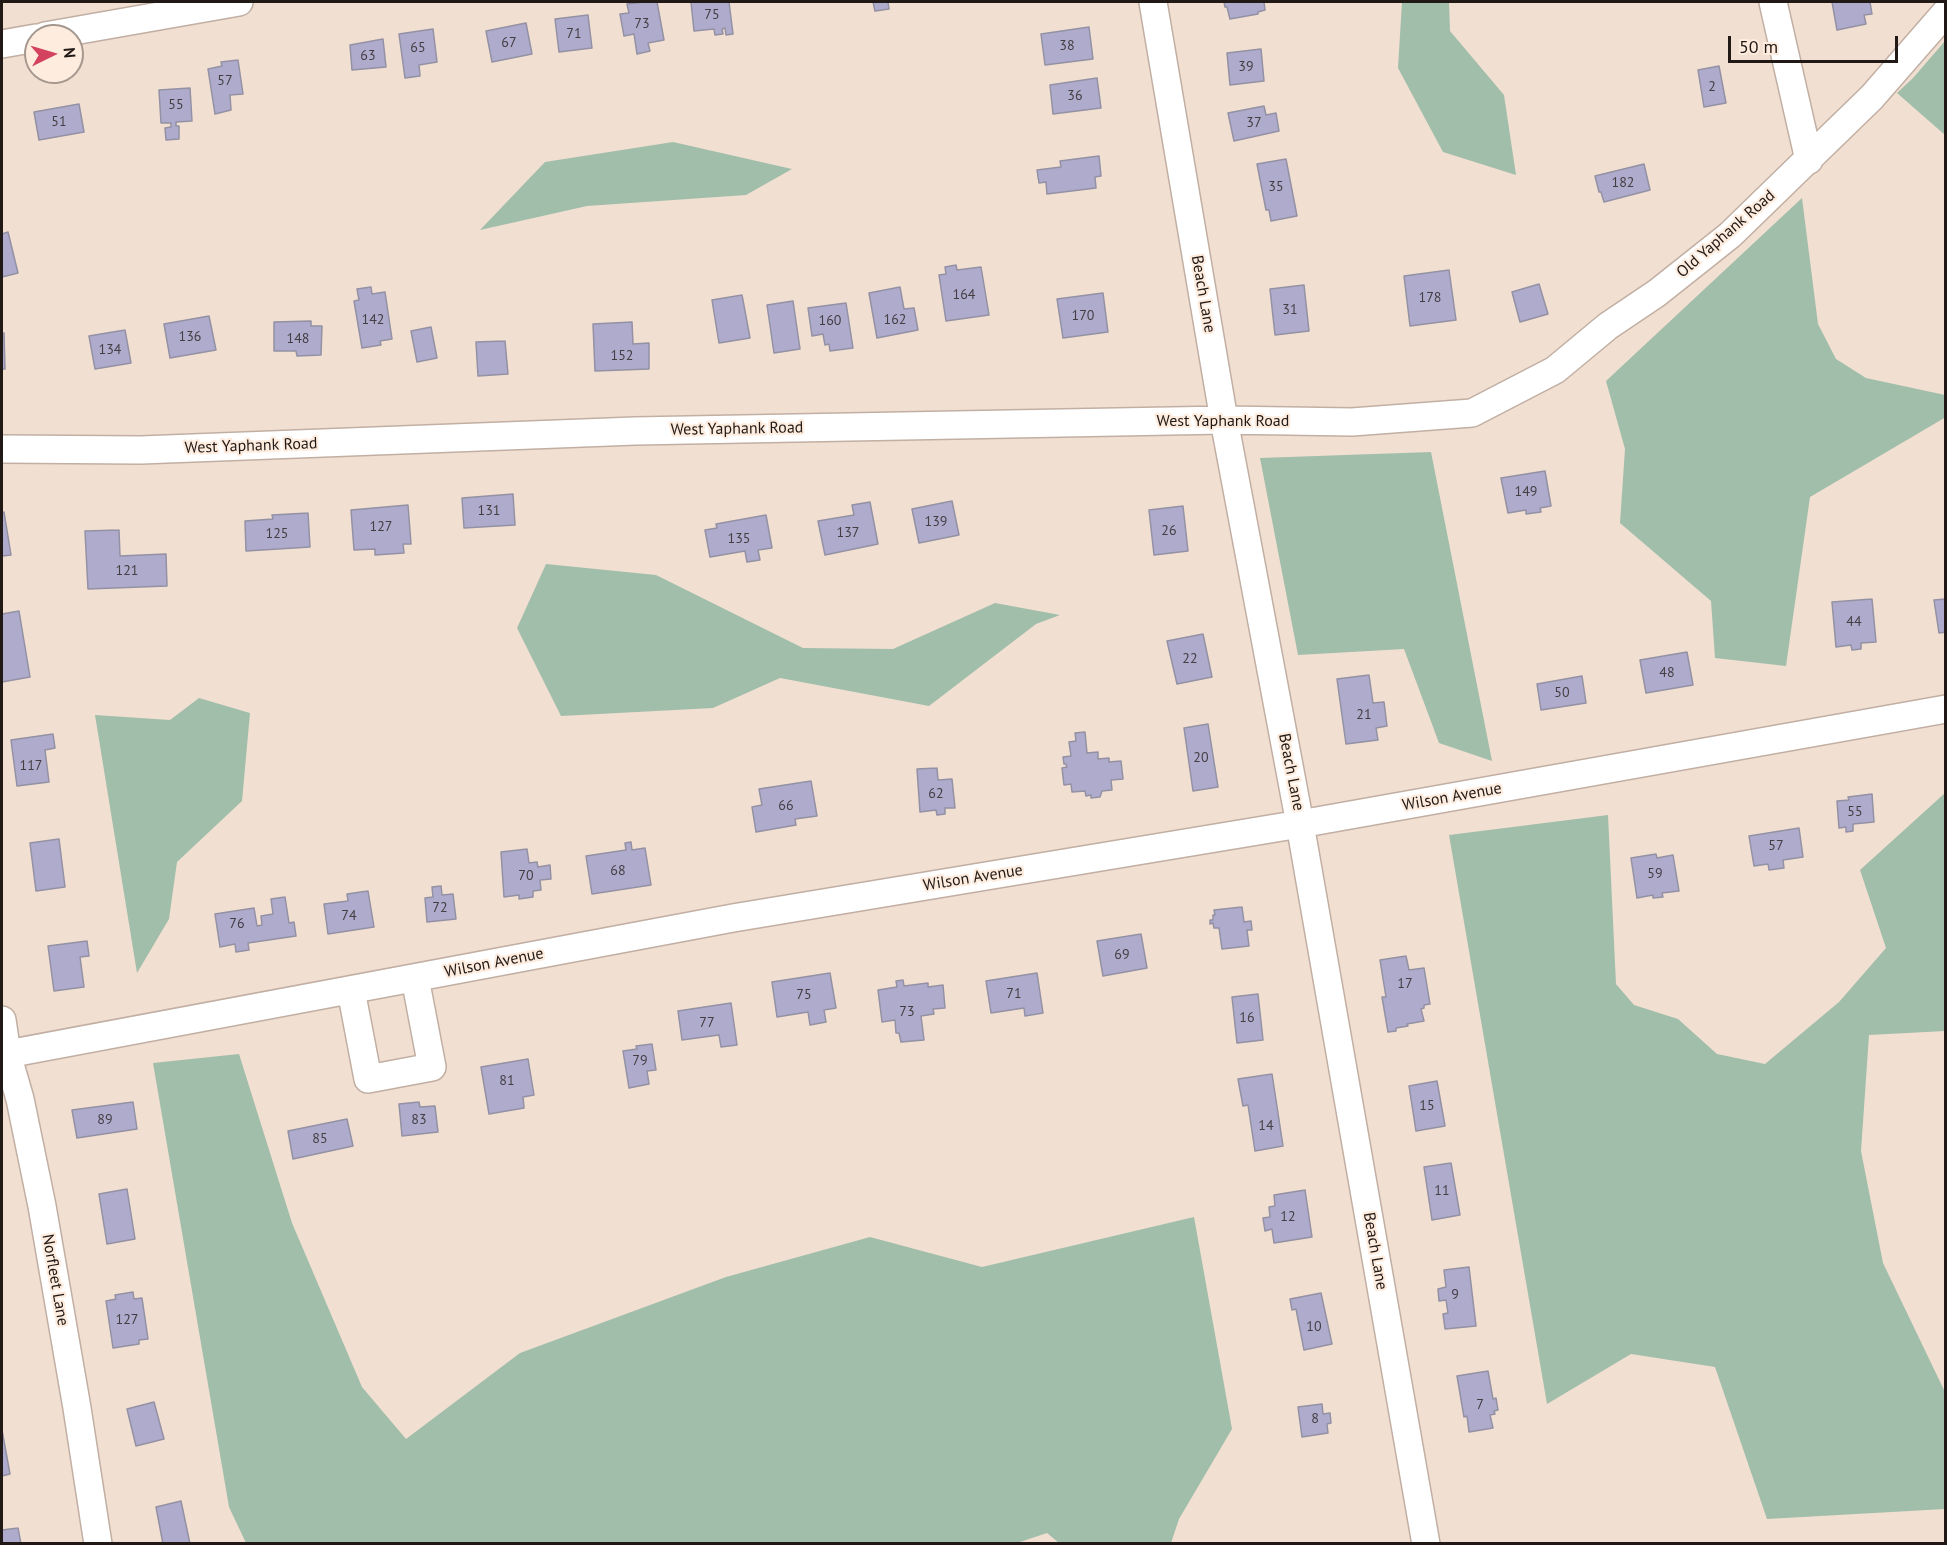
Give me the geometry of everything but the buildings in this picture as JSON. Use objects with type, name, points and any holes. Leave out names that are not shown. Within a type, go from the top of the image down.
[{"type":"street","points":[[84,29],[239,2]]},
{"type":"street","name":"Beach Lane","points":[[1153,2],[1224,420],[1300,824],[1425,1544]]},
{"type":"street","points":[[1773,2],[1809,160]]},
{"type":"street","name":"Old Yaphank Road","points":[[1472,413],[1555,370],[1608,326],[1657,293],[1730,235],[1872,97],[1946,12]]},
{"type":"street","points":[[2,44],[24,40]]},
{"type":"street","name":"West Yaphank Road","points":[[2,449],[141,450],[635,431],[1224,420],[1352,422],[1472,413]]},
{"type":"street","name":"Wilson Avenue","points":[[4,1055],[744,916],[1300,824],[1946,709]]},
{"type":"street","points":[[351,990],[368,1079],[379,1077],[432,1067],[415,978]]},
{"type":"street","name":"Norfleet Lane","points":[[2,1020],[4,1055],[20,1099],[42,1206],[98,1544]]},
{"type":"green space","points":[[1402,2],[1449,2],[1450,31],[1504,95],[1516,175],[1443,152],[1398,68]]},
{"type":"green space","points":[[1945,41],[1945,135],[1897,93]]},
{"type":"green space","points":[[673,142],[792,169],[746,195],[587,206],[480,230],[545,162]]},
{"type":"green space","points":[[1802,198],[1818,324],[1836,359],[1866,378],[1945,395],[1946,417],[1810,497],[1786,666],[1715,658],[1711,601],[1620,523],[1625,449],[1606,381]]},
{"type":"green space","points":[[1431,452],[1492,761],[1439,743],[1404,649],[1298,655],[1260,458]]},
{"type":"green space","points":[[546,564],[656,575],[803,648],[893,649],[995,603],[1060,615],[1036,624],[929,706],[780,678],[713,708],[561,716],[517,628]]},
{"type":"green space","points":[[199,698],[250,713],[242,801],[177,862],[169,919],[137,973],[95,715],[170,720]]},
{"type":"green space","points":[[1945,793],[1945,1031],[1869,1035],[1861,1151],[1883,1263],[1945,1392],[1945,1509],[1767,1519],[1715,1367],[1631,1354],[1547,1404],[1449,835],[1608,815],[1616,984],[1634,1005],[1678,1019],[1717,1054],[1765,1064],[1839,1002],[1886,948],[1860,870]]},
{"type":"green space","points":[[239,1054],[292,1223],[362,1387],[406,1439],[520,1353],[726,1277],[870,1237],[982,1267],[1194,1217],[1232,1429],[1179,1519],[1171,1543],[1059,1543],[1047,1533],[1014,1544],[246,1543],[229,1507],[153,1063]]}]
